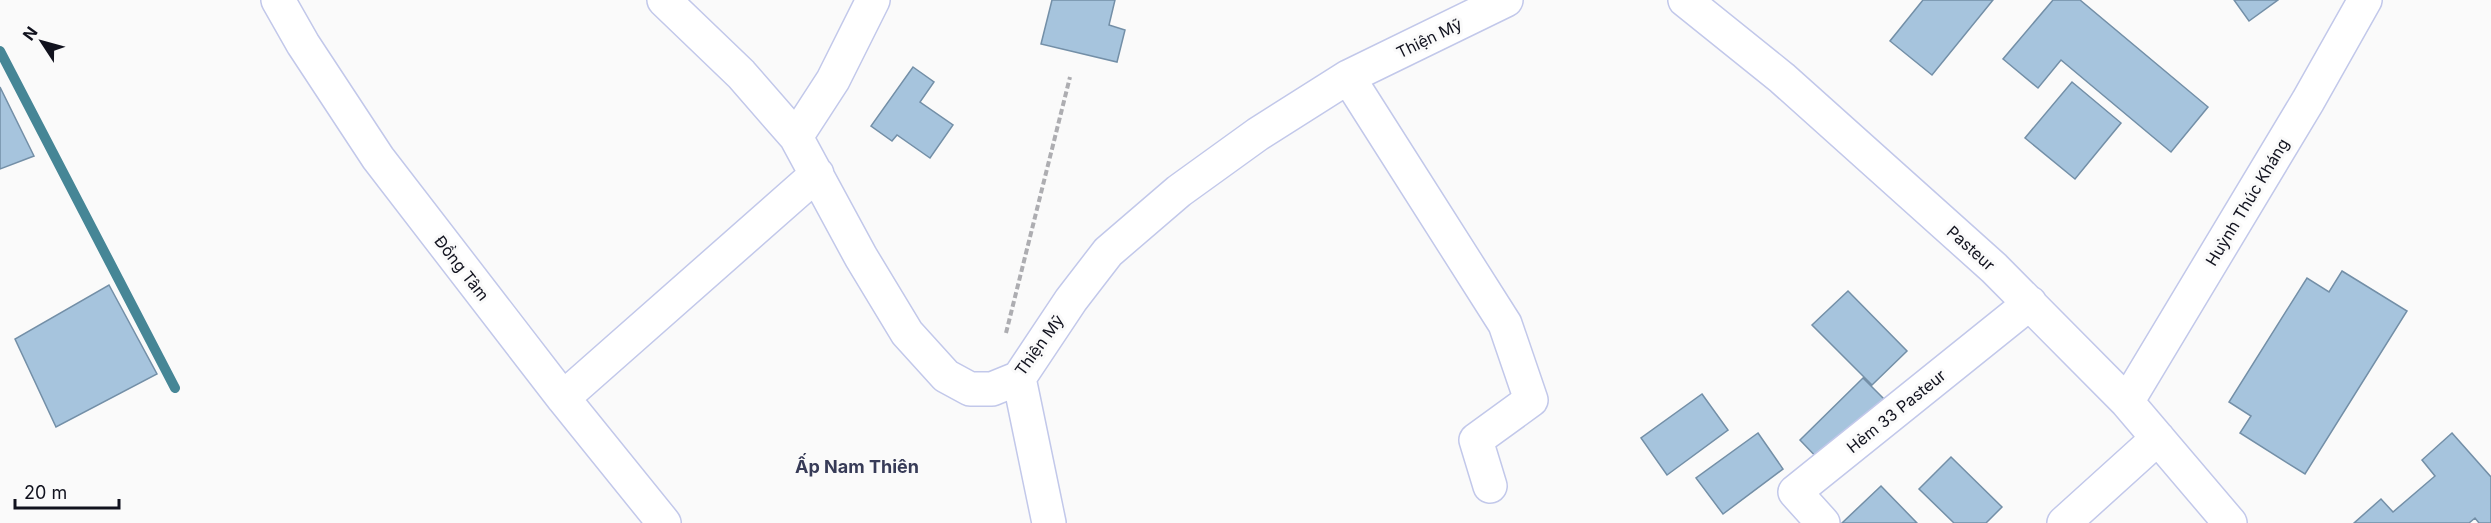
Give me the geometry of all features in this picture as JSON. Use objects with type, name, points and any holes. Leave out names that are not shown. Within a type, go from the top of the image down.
[{"type":"street","name":"Đồng Tâm","points":[[279,0],[303,44],[378,159],[563,398],[664,523]]},
{"type":"street","points":[[664,0],[741,74],[796,137],[861,257],[907,333],[946,376],[970,389],[1005,384],[1049,523]]},
{"type":"street","points":[[796,137],[833,80],[873,0]]},
{"type":"street","name":"Thiện Mỹ","points":[[1005,384],[1108,252],[1179,191],[1258,134],[1348,77],[1506,0]]},
{"type":"street","name":"Pasteur","points":[[1685,0],[1782,78],[1994,268],[2127,402],[2230,523]]},
{"type":"street","name":"Huỳnh Thúc Kháng","points":[[2127,402],[2308,100],[2365,0]]},
{"type":"street","points":[[1348,77],[1504,324],[1531,400],[1476,440],[1490,486]]},
{"type":"street","points":[[563,398],[817,174]]},
{"type":"street","name":"Hẻm 33 Pasteur","points":[[1823,523],[1795,492],[2030,303]]},
{"type":"street","points":[[2064,523],[2158,438]]},
{"type":"path","points":[[1005,384],[1070,77]]},
{"type":"building","points":[[1052,0],[1115,0],[1109,25],[1125,30],[1117,62],[1041,44]]},
{"type":"building","points":[[1923,0],[1993,0],[1932,75],[1890,41]]},
{"type":"building","points":[[2053,0],[2080,0],[2208,107],[2171,152],[2061,60],[2038,88],[2003,59]]},
{"type":"building","points":[[2234,0],[2278,0],[2249,21]]},
{"type":"building","points":[[913,67],[934,82],[920,102],[953,125],[930,158],[897,135],[892,141],[871,126]]},
{"type":"building","points":[[2072,82],[2121,123],[2075,179],[2025,138]]},
{"type":"building","points":[[0,87],[34,156],[0,169]]},
{"type":"building","points":[[2342,271],[2407,311],[2305,474],[2240,433],[2251,416],[2229,402],[2307,278],[2329,292]]},
{"type":"building","points":[[109,285],[157,374],[56,427],[15,339]]},
{"type":"building","points":[[1848,291],[1907,351],[1872,385],[1812,325]]},
{"type":"building","points":[[1863,378],[1886,401],[1822,463],[1800,440]]},
{"type":"building","points":[[1702,394],[1728,430],[1667,475],[1641,438]]},
{"type":"building","points":[[1758,433],[1783,469],[1723,514],[1696,478]]},
{"type":"building","points":[[2452,433],[2491,477],[2491,523],[2479,523],[2475,518],[2469,523],[2354,523],[2381,499],[2393,512],[2435,476],[2422,460]]},
{"type":"building","points":[[1951,457],[2002,507],[1986,523],[1954,523],[1919,489]]},
{"type":"building","points":[[1881,486],[1917,523],[1842,523]]},
{"type":"waterway","points":[[0,51],[175,388]]},
{"type":"district","name":"Ấp Nam Thiên","points":[[857,466]]}]
